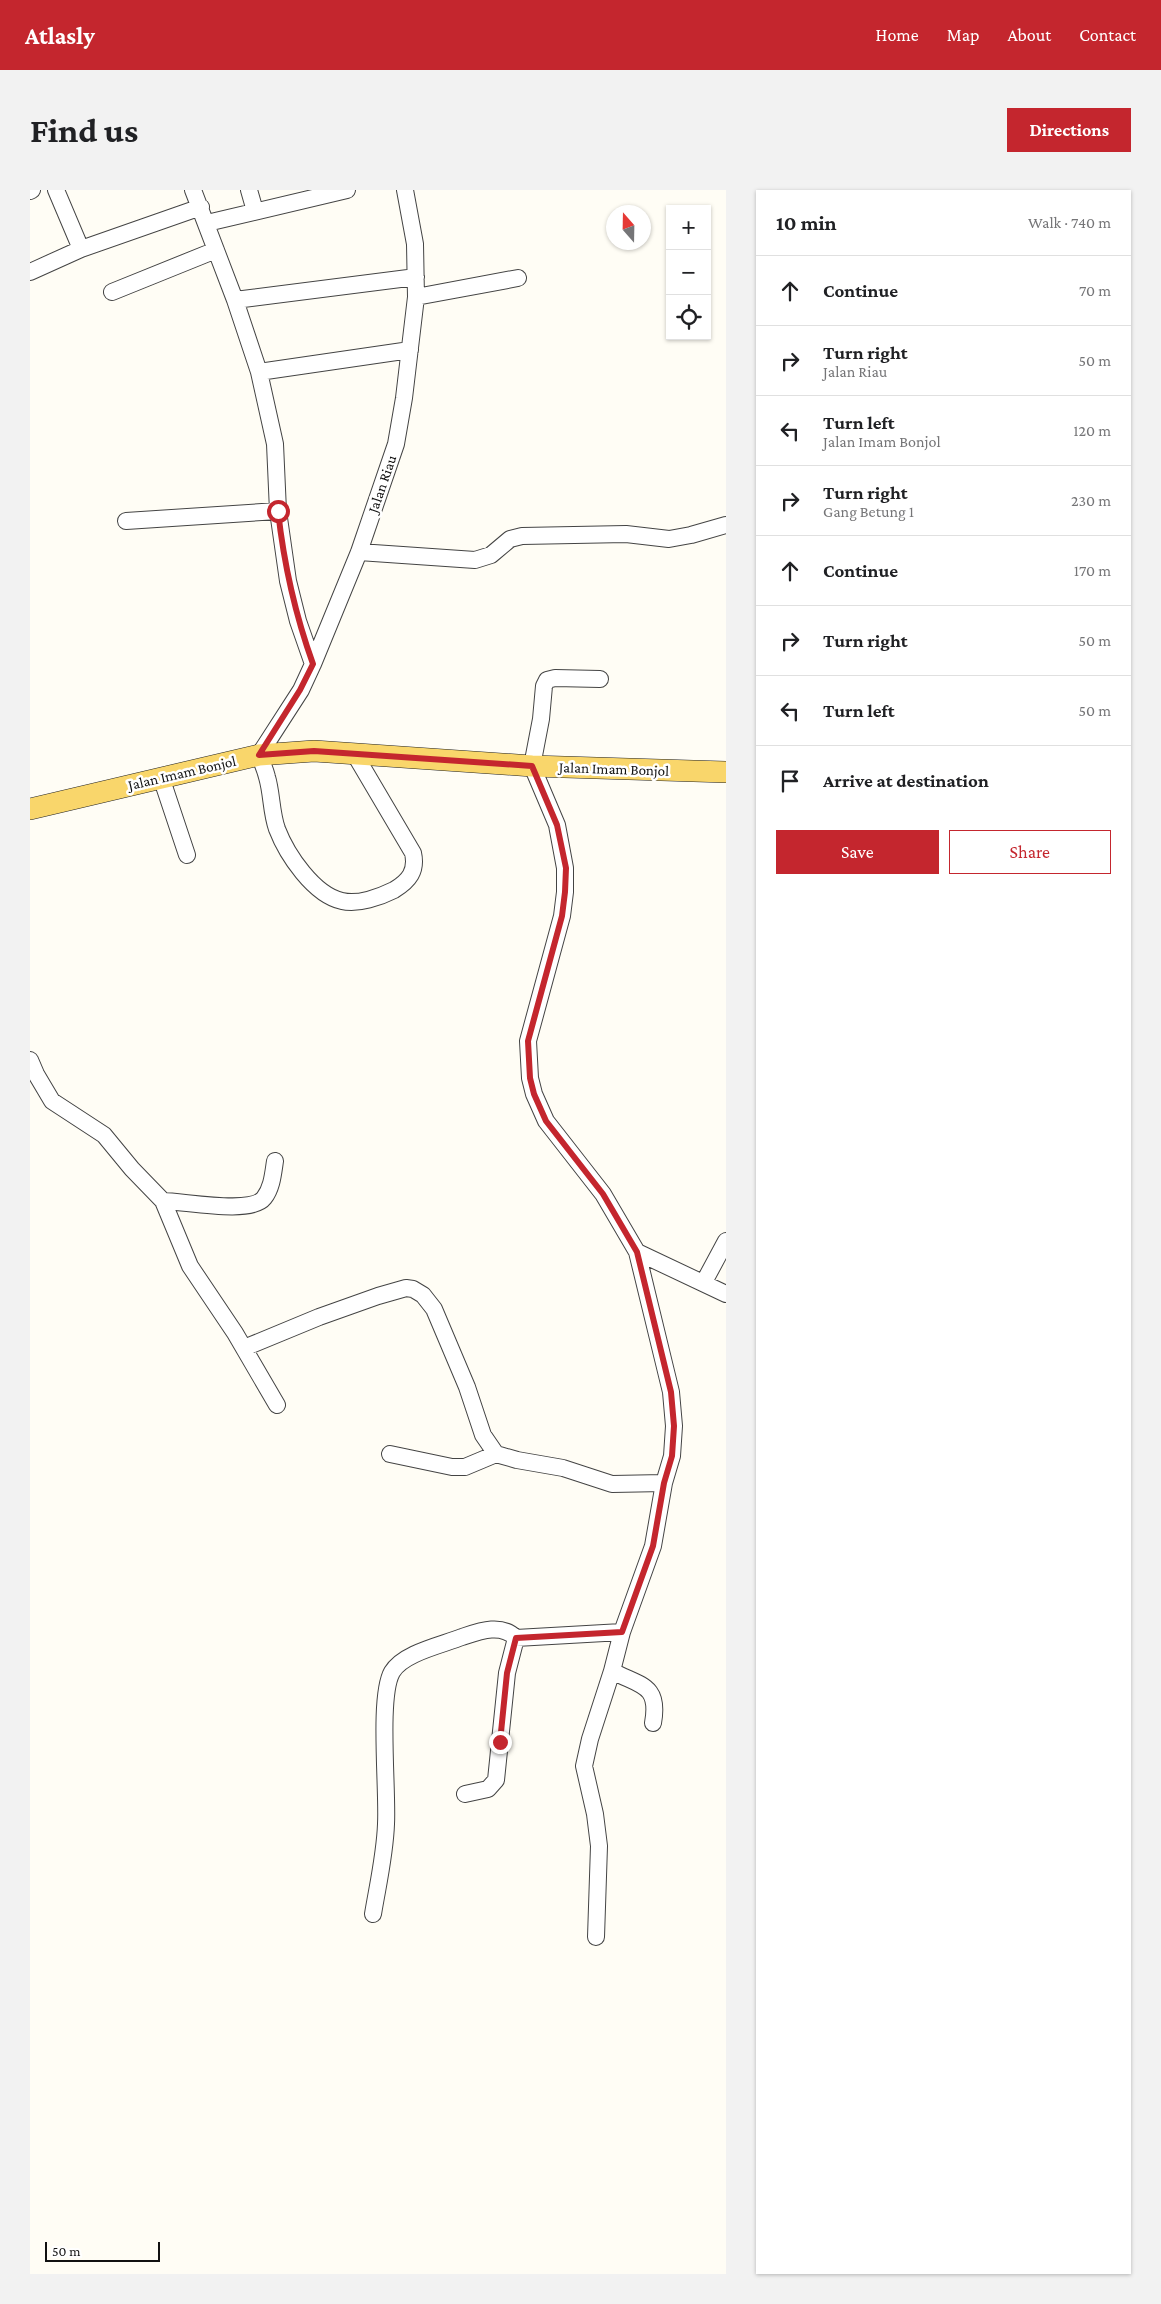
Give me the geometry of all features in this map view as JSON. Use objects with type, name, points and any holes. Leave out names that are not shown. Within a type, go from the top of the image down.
[{"type":"main road","name":"Jalan Imam Bonjol","points":[[30,809],[259,755],[314,751],[532,766],[726,772]]},
{"type":"street","points":[[56,190],[81,249]]},
{"type":"street","points":[[193,190],[235,300],[259,372],[275,444],[278,511],[288,581],[298,621],[313,664]]},
{"type":"street","points":[[249,190],[255,210]]},
{"type":"street","points":[[207,223],[255,210],[347,190]]},
{"type":"street","name":"Jalan Riau","points":[[259,755],[300,690],[313,664],[359,552],[396,444],[416,297],[414,244],[408,191]]},
{"type":"street","points":[[30,272],[81,249],[201,207]]},
{"type":"street","points":[[112,292],[216,250]]},
{"type":"street","points":[[235,300],[416,277]]},
{"type":"street","points":[[416,297],[518,278]]},
{"type":"street","points":[[259,372],[410,350]]},
{"type":"street","points":[[126,521],[278,511]]},
{"type":"street","points":[[359,552],[475,560],[491,555],[510,539],[522,536],[626,534],[669,539],[726,525]]},
{"type":"street","points":[[596,1937],[599,1846],[595,1814],[584,1766],[590,1739],[612,1671],[622,1632],[653,1546],[664,1483],[673,1446],[674,1426],[671,1392],[637,1252],[603,1194],[546,1121],[534,1094],[530,1078],[528,1041],[562,916],[566,868],[557,825],[532,766],[545,683],[554,678],[600,679]]},
{"type":"street","points":[[259,755],[268,777],[275,822],[287,850],[299,869],[326,894],[344,902],[353,902],[393,890],[413,874],[415,861],[413,853],[354,753]]},
{"type":"street","points":[[162,777],[187,855]]},
{"type":"street","points":[[30,1060],[52,1101],[104,1134],[132,1169],[162,1201],[190,1266],[244,1348],[276,1405]]},
{"type":"street","points":[[162,1201],[233,1207],[248,1207],[258,1204],[270,1188],[275,1161]]},
{"type":"street","points":[[704,1282],[726,1241]]},
{"type":"street","points":[[637,1252],[726,1294]]},
{"type":"street","points":[[244,1348],[361,1302],[406,1288],[413,1289],[423,1295],[434,1309],[467,1387],[483,1434],[496,1454]]},
{"type":"street","points":[[390,1454],[452,1467],[465,1467],[496,1454],[517,1460],[564,1468],[612,1484],[664,1483]]},
{"type":"street","points":[[373,1914],[386,1823],[385,1716],[387,1688],[392,1672],[400,1662],[410,1656],[466,1636],[498,1629],[507,1631],[516,1638],[622,1632]]},
{"type":"street","points":[[465,1794],[488,1789],[496,1780],[506,1682],[516,1638]]},
{"type":"street","points":[[612,1671],[644,1686],[652,1693],[656,1706],[653,1723]]},
{"type":"route","points":[[278,511],[288,581],[298,621],[313,664],[300,690],[259,755],[314,751],[532,766],[557,825],[566,868],[562,916],[528,1041],[527,1059],[530,1078],[534,1094],[546,1121],[585,1168],[603,1194],[637,1252],[645,1293],[662,1348],[671,1392],[674,1426],[672,1456],[664,1483],[653,1546],[622,1632],[516,1638],[507,1673],[500,1742]]}]
